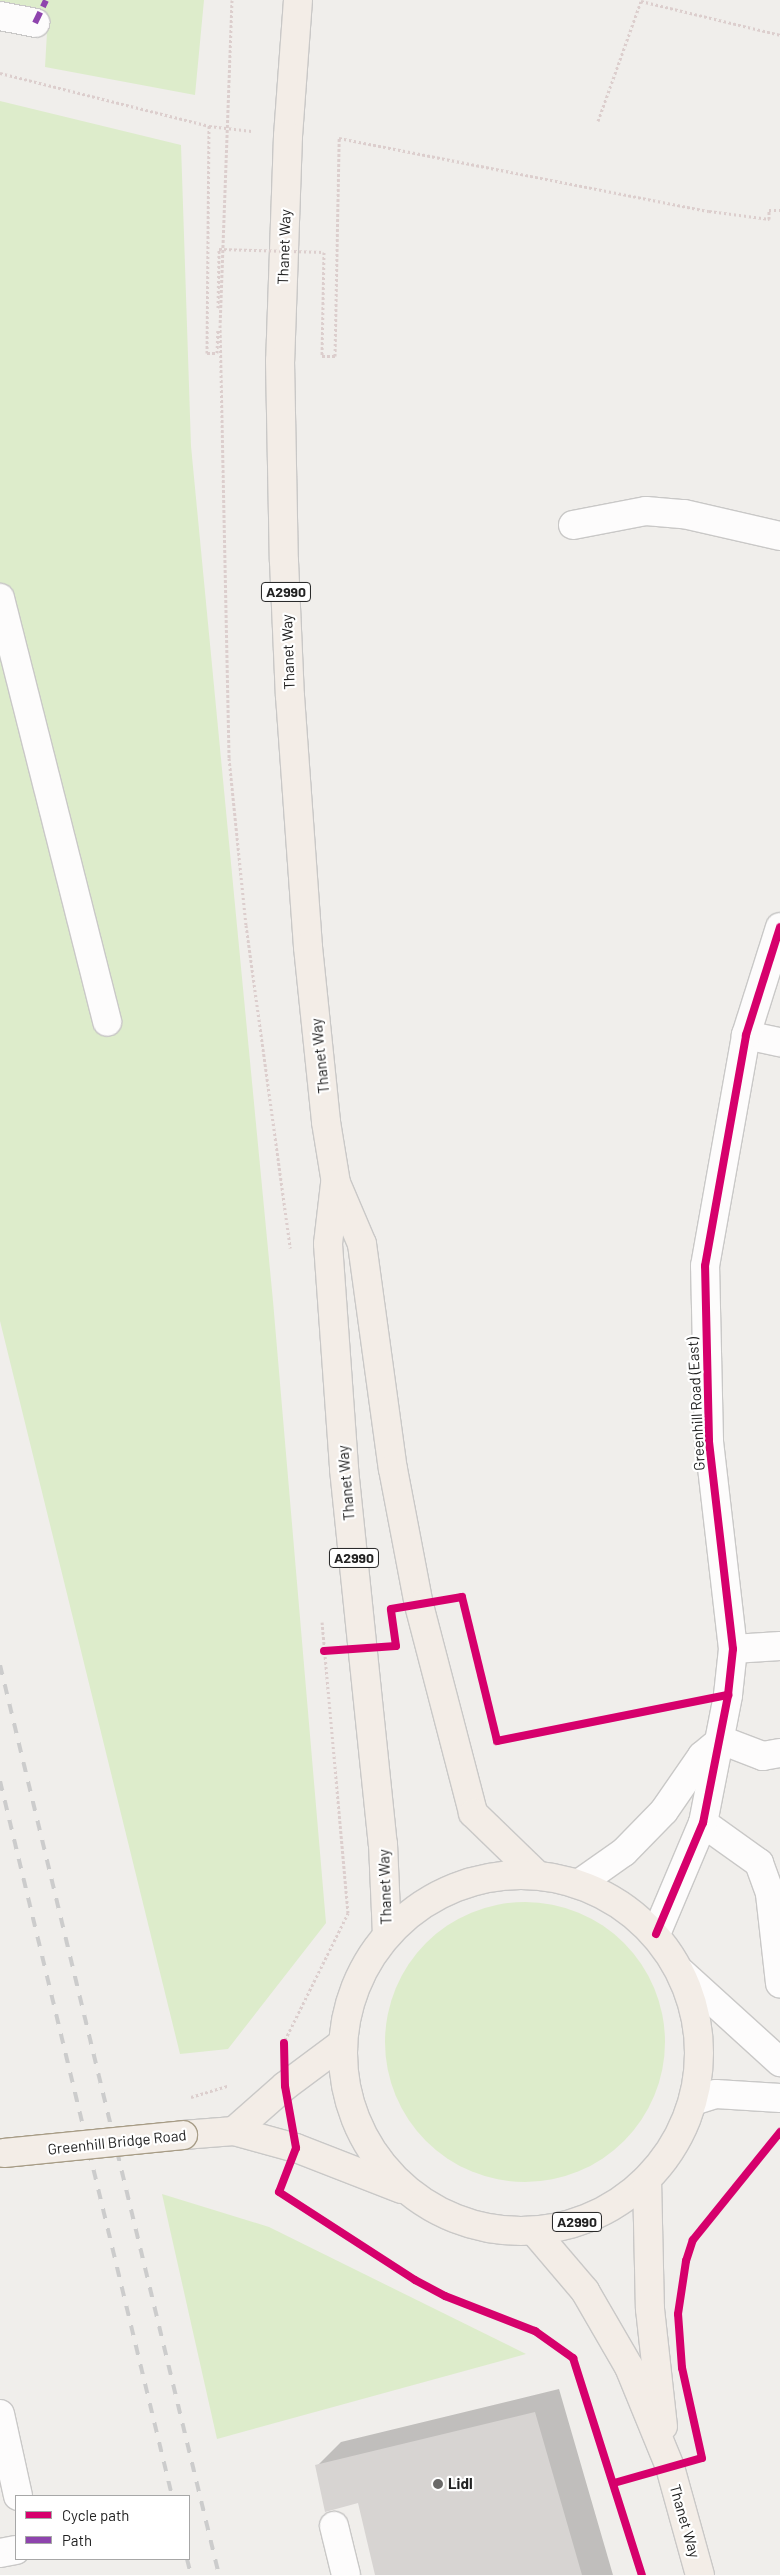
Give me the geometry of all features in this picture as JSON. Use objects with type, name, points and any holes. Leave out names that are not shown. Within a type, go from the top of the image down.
[{"type":"main road","name":"Thanet Way","points":[[298,0],[288,136],[280,361],[290,696],[308,947],[336,1183],[328,1244],[344,1469],[383,1844],[387,1934]]},
{"type":"main road","name":"Thanet Way","points":[[336,1183],[362,1244],[394,1469],[419,1605],[473,1813],[535,1873]]},
{"type":"main road","name":"A2990","points":[[535,1873],[580,1883],[656,1934],[681,1972],[696,2013],[700,2057],[693,2101],[675,2143],[648,2179],[614,2205],[576,2223],[534,2231],[482,2226],[448,2216],[411,2193],[380,2162],[358,2126],[345,2086],[343,2043],[352,1996],[364,1966],[387,1934],[429,1898],[480,1878],[535,1873]]},
{"type":"main road","points":[[234,2131],[285,2086],[343,2043]]},
{"type":"main road","name":"Greenhill Bridge Road","points":[[2,2153],[234,2131],[296,2148],[411,2193]]},
{"type":"main road","name":"A2990","points":[[648,2179],[650,2309],[670,2467]]},
{"type":"main road","name":"A2990","points":[[534,2231],[585,2292],[628,2366],[670,2467]]},
{"type":"main road","name":"Thanet Way","points":[[670,2467],[700,2575]]},
{"type":"street","points":[[0,16],[35,23]]},
{"type":"street","points":[[573,525],[646,511],[684,514],[780,536]]},
{"type":"street","points":[[0,598],[107,1022]]},
{"type":"street","name":"Greenhill Road (East)","points":[[656,1934],[703,1823],[721,1740],[733,1649],[709,1440],[705,1266],[746,1035],[780,927]]},
{"type":"street","points":[[746,1035],[780,1042]]},
{"type":"street","points":[[733,1649],[780,1646]]},
{"type":"street","points":[[580,1883],[624,1852],[664,1811],[702,1756],[721,1740],[763,1756],[780,1753]]},
{"type":"street","points":[[703,1823],[759,1864],[770,1894],[780,1982]]},
{"type":"street","points":[[681,1972],[780,2062]]},
{"type":"street","points":[[693,2101],[716,2094],[780,2098]]},
{"type":"street","points":[[0,2414],[18,2495]]},
{"type":"street","points":[[334,2526],[346,2575]]},
{"type":"street","points":[[0,2553],[15,2550]]},
{"type":"path","points":[[232,0],[220,325],[229,758],[246,925],[292,1258]]},
{"type":"path","points":[[598,121],[641,0],[780,34]]},
{"type":"path","points":[[0,73],[209,126],[288,136]]},
{"type":"path","points":[[209,126],[207,353],[217,353],[219,249],[324,252],[322,356],[335,356],[339,138],[709,211],[769,219],[769,210],[780,210]]},
{"type":"path","points":[[285,2086],[284,2043],[348,1913],[321,1612]]},
{"type":"path","points":[[324,1651],[364,1648]]},
{"type":"path","points":[[188,2098],[232,2084]]},
{"type":"green space","points":[[0,0],[204,0],[195,95],[45,67],[48,15],[0,3]]},
{"type":"green space","points":[[0,101],[181,145],[191,446],[273,1301],[326,1923],[228,2049],[180,2054],[0,1321]]},
{"type":"green space","points":[[539,1902],[579,1912],[591,1918],[614,1934],[633,1953],[642,1964],[655,1988],[663,2015],[665,2042],[663,2069],[655,2096],[642,2120],[624,2141],[603,2159],[579,2172],[539,2182],[511,2182],[471,2172],[447,2159],[426,2141],[408,2120],[395,2096],[387,2069],[385,2028],[395,1988],[408,1964],[426,1943],[447,1925],[471,1912],[498,1904]]},
{"type":"green space","points":[[162,2194],[269,2227],[526,2354],[217,2439]]},
{"type":"building","name":"Lidl","points":[[535,2412],[582,2575],[375,2575],[358,2503],[325,2512],[315,2465]]},
{"type":"railway","points":[[0,1665],[219,2575]]},
{"type":"railway","points":[[0,1781],[172,2495]]},
{"type":"railway","points":[[187,2560],[191,2575]]},
{"type":"marked path","points":[[35,23],[46,0]]},
{"type":"cycle path","points":[[656,1934],[703,1823],[728,1695],[733,1649],[709,1440],[705,1266],[746,1035],[780,927]]},
{"type":"cycle path","points":[[324,1651],[396,1646],[391,1609],[462,1597],[497,1741],[728,1695]]},
{"type":"cycle path","points":[[284,2043],[285,2086],[296,2148],[279,2192],[415,2280],[445,2296],[535,2331],[573,2358],[642,2575]]},
{"type":"cycle path","points":[[614,2483],[702,2458],[682,2368],[678,2314],[686,2261],[693,2240],[780,2132]]},
{"type":"place","name":"Lidl","points":[[438,2484]]}]
